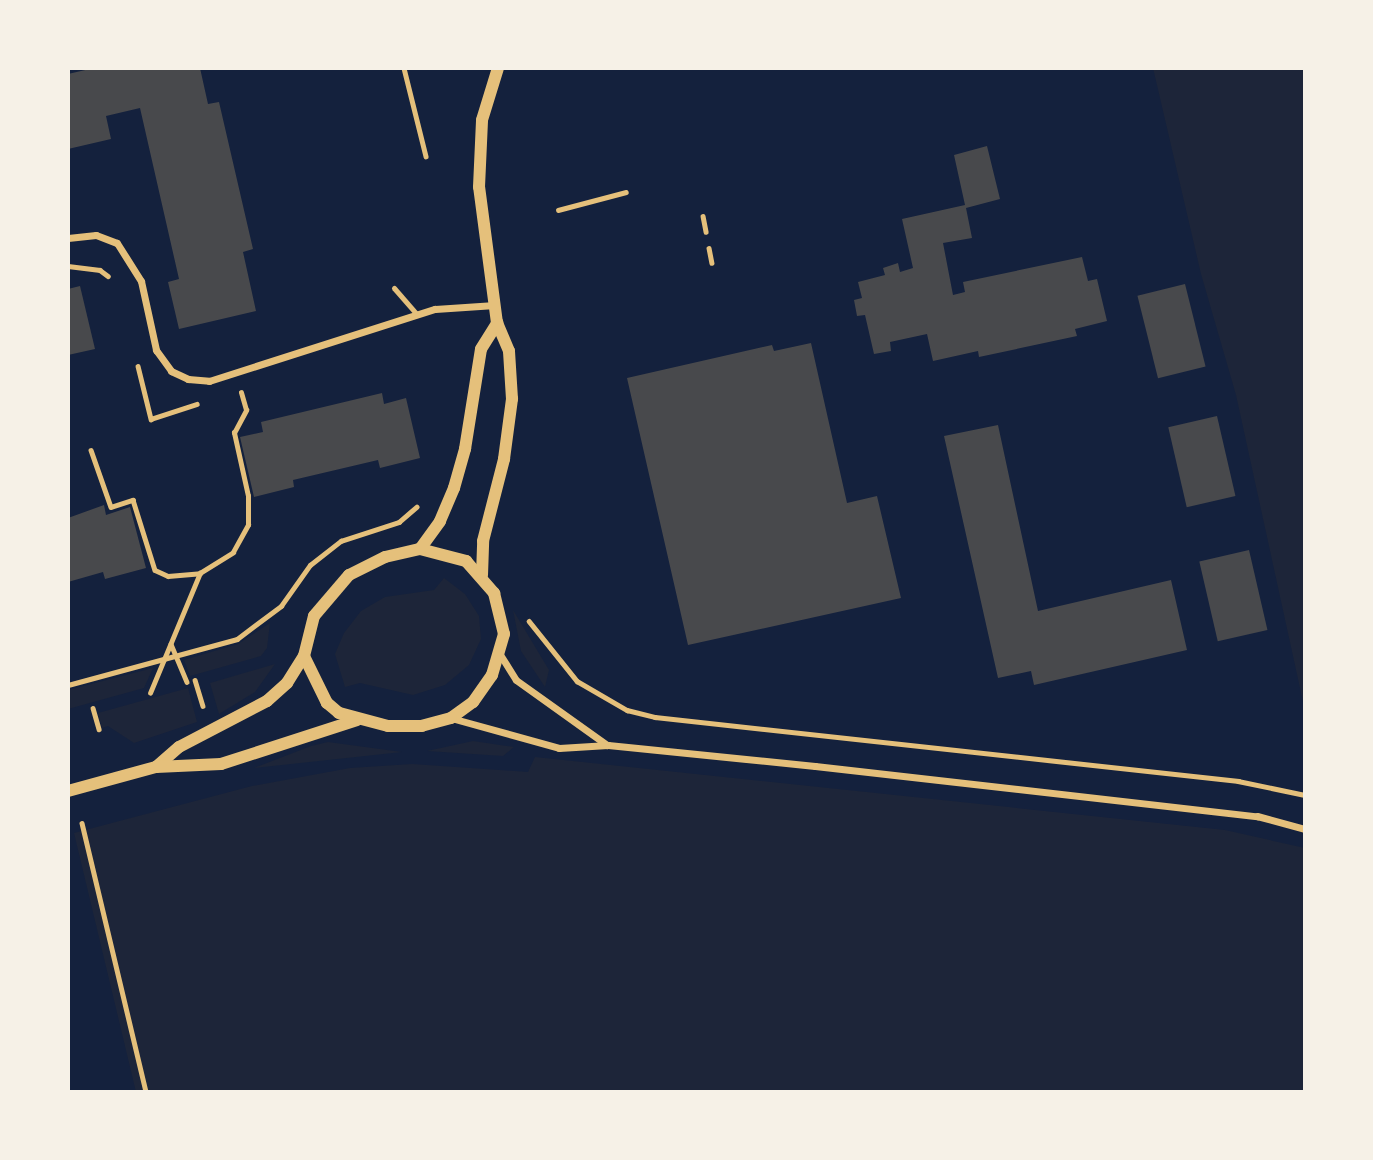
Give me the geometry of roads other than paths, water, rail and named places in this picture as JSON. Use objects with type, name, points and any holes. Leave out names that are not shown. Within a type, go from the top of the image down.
[{"type":"street","points":[[482,575],[483,541],[504,459],[512,399],[509,351],[497,323],[482,214],[479,154],[482,120],[498,68]]},
{"type":"street","points":[[68,238],[96,235],[117,243],[131,260],[141,281],[156,349],[171,371],[188,379],[209,381],[417,314],[453,306],[495,305]]},
{"type":"street","points":[[420,549],[440,521],[454,488],[465,449],[481,349],[497,323]]},
{"type":"street","points":[[156,767],[179,747],[267,701],[287,683],[304,656],[314,616],[349,575],[385,557],[420,549],[466,561],[482,575],[501,613],[501,656],[473,702],[452,718],[422,726],[388,726],[339,713],[327,703],[304,656]]},
{"type":"street","points":[[501,656],[516,680],[608,745]]},
{"type":"street","points":[[452,718],[559,748],[608,745],[1140,802],[1257,816],[1305,829]]},
{"type":"street","points":[[68,791],[156,767],[221,764],[360,719]]},
{"type":"lane","points":[[394,288],[417,314]]}]
